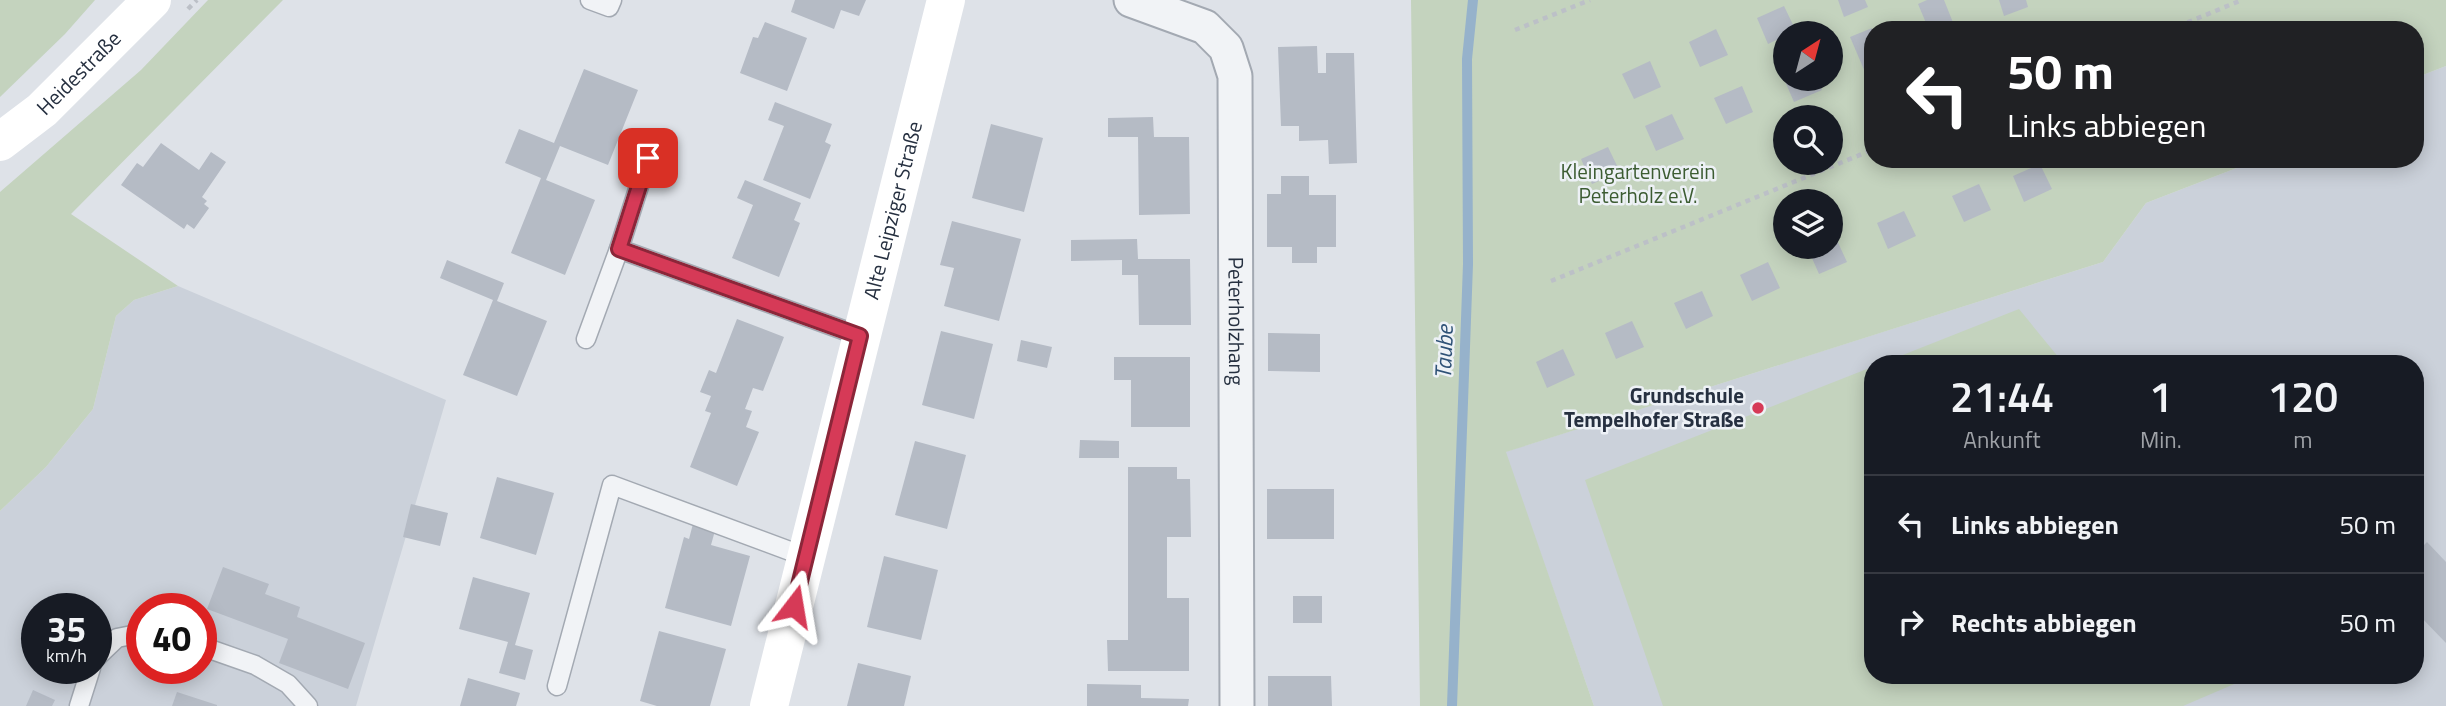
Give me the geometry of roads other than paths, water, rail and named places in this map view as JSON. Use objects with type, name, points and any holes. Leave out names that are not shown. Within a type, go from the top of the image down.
[{"type":"street","name":"Heidestraße","points":[[0,142],[42,110],[152,0]]},
{"type":"street","name":"Alte Leipziger Straße","points":[[769,706],[946,0]]},
{"type":"street","name":"Peterholzhang","points":[[1131,0],[1205,27],[1226,48],[1235,76],[1237,706]]},
{"type":"lane","points":[[590,0],[609,7],[612,0]]},
{"type":"lane","points":[[586,339],[648,158]]},
{"type":"lane","points":[[619,249],[860,336]]},
{"type":"lane","points":[[557,685],[612,485],[806,556]]},
{"type":"lane","points":[[217,652],[255,665],[288,684],[308,706]]},
{"type":"lane","points":[[79,706],[86,684]]},
{"type":"waterway","name":"Taube","points":[[1452,706],[1468,264],[1467,59],[1473,0]]},
{"type":"place","name":"Grundschule Tempelhofer Straße","points":[[1758,408]]},
{"type":"park label","name":"Kleingartenverein Peterholz e.V.","points":[[1638,184]]}]
